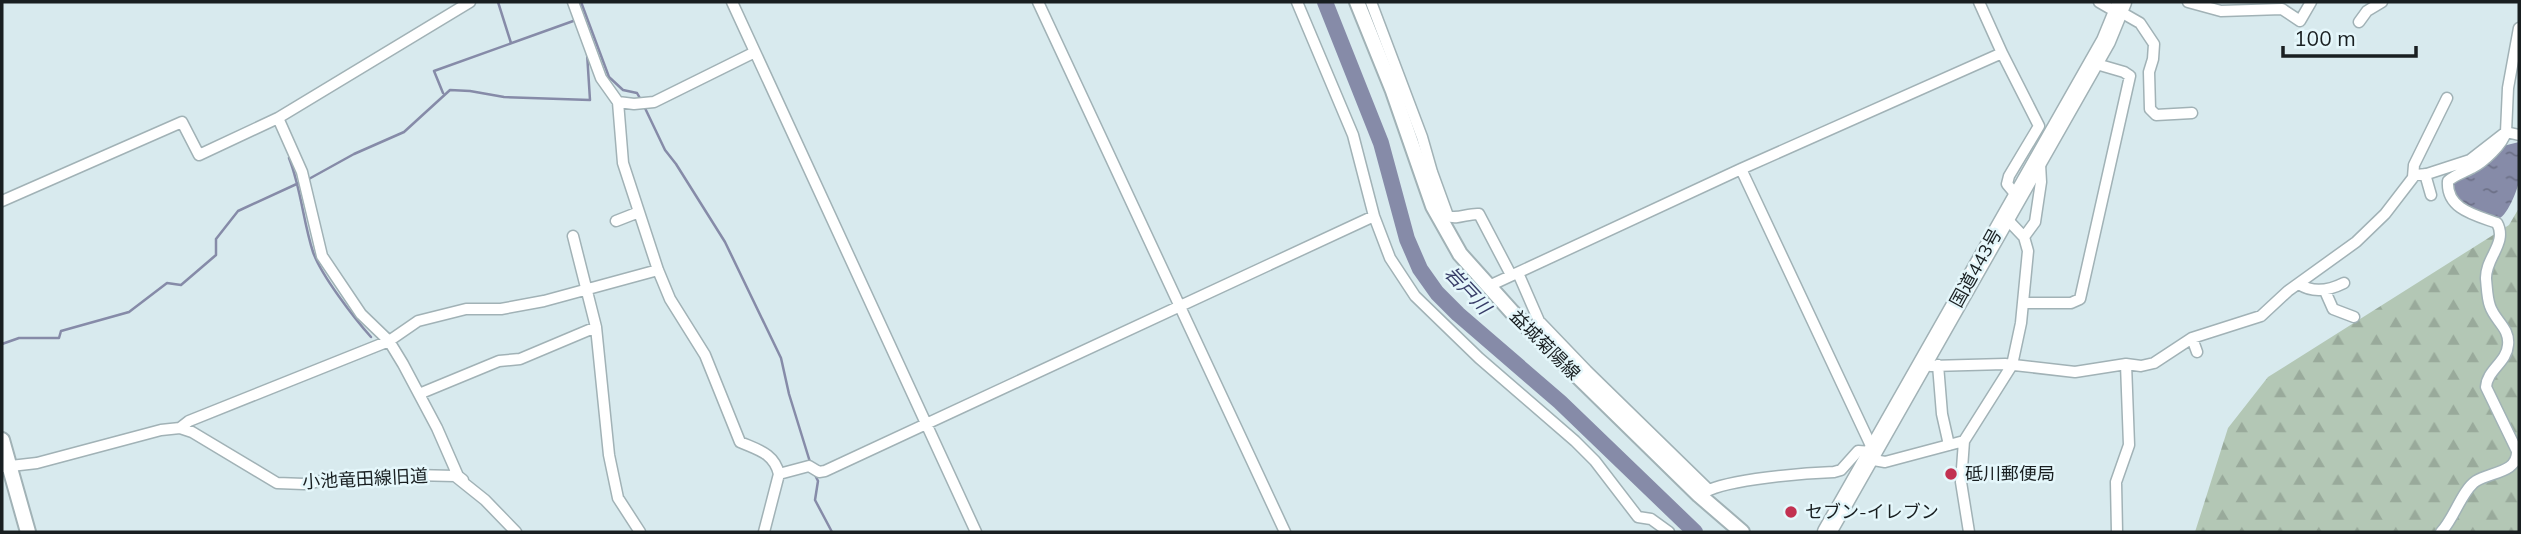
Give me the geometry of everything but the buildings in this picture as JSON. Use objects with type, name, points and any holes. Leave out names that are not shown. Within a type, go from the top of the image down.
[{"type":"highway","name":"国道443号","points":[[1827,532],[1871,454],[1930,364],[2005,217],[2094,63],[2120,9]]},
{"type":"main road","name":"益城菊陽線","points":[[1357,2],[1433,206],[1460,254],[1522,322],[1704,492],[1742,532]]},
{"type":"main road","points":[[2,440],[6,468],[28,532]]},
{"type":"street","points":[[2,201],[182,122],[199,155],[278,118],[470,2]]},
{"type":"street","points":[[573,2],[601,78],[618,102],[623,163],[670,299],[705,355],[740,442],[772,458],[779,474],[764,532]]},
{"type":"street","points":[[732,2],[976,532]]},
{"type":"street","points":[[1038,2],[1285,532]]},
{"type":"street","points":[[1297,2],[1353,135],[1374,216],[1390,258],[1415,296],[1479,358],[1575,441],[1595,461],[1638,517],[1651,519],[1669,532]]},
{"type":"street","points":[[1371,2],[1422,137],[1448,216],[1453,218],[1471,213],[1479,214],[1539,321],[1704,492],[1752,481],[1834,472],[1841,470],[1858,451],[1871,454],[1885,462],[1964,441]]},
{"type":"street","points":[[1979,2],[2039,126],[2009,176],[2007,184],[2017,196]]},
{"type":"street","points":[[2099,2],[2120,9],[2140,23],[2154,44],[2149,72],[2150,108],[2153,113],[2192,113]]},
{"type":"street","points":[[2188,2],[2221,11],[2282,9],[2300,21],[2311,2]]},
{"type":"street","points":[[2358,22],[2367,11],[2382,2]]},
{"type":"street","points":[[2441,532],[2474,482],[2512,466],[2517,458],[2517,451],[2486,387],[2487,380],[2503,360],[2508,348],[2508,335],[2489,306],[2486,279],[2487,266],[2500,238],[2500,229],[2497,223],[2473,215],[2454,203],[2447,191],[2448,181],[2478,164],[2505,139],[2508,88],[2519,28]]},
{"type":"street","points":[[618,102],[653,102],[755,52]]},
{"type":"street","points":[[1489,286],[1741,169],[2002,53]]},
{"type":"street","points":[[2023,303],[2071,303],[2080,299],[2130,76],[2094,63]]},
{"type":"street","points":[[2413,177],[2414,165],[2447,98]]},
{"type":"street","points":[[278,118],[302,172],[322,256],[361,314],[389,341],[437,428],[458,476],[466,483]]},
{"type":"street","points":[[2507,132],[2519,135]]},
{"type":"street","points":[[1949,445],[1930,364],[2012,365],[2075,372],[2126,364],[2141,366],[2154,363],[2192,338],[2262,316],[2288,291],[2356,242],[2385,214],[2415,175],[2470,160],[2507,132]]},
{"type":"street","points":[[2024,237],[2035,222],[2041,182],[2039,158]]},
{"type":"street","points":[[1741,169],[1871,454]]},
{"type":"street","points":[[2425,174],[2431,195]]},
{"type":"street","points":[[617,221],[639,212]]},
{"type":"street","points":[[779,474],[809,466],[819,472],[825,471],[1374,216]]},
{"type":"street","points":[[1969,532],[1961,482],[1964,441],[2012,365],[2019,340],[2028,251],[2024,237],[2005,217]]},
{"type":"street","points":[[573,236],[596,327],[609,455],[618,498],[640,532]]},
{"type":"street","points":[[6,468],[37,463],[161,430],[180,428],[189,421],[389,341],[418,321],[466,309],[501,309],[544,301],[658,270]]},
{"type":"street","points":[[2300,284],[2325,291],[2344,283]]},
{"type":"street","points":[[2325,291],[2333,309],[2354,317]]},
{"type":"street","points":[[418,394],[499,361],[520,359],[596,327]]},
{"type":"street","points":[[2192,338],[2197,352]]},
{"type":"street","points":[[2117,532],[2116,482],[2129,445],[2126,364]]},
{"type":"street","name":"小池竜田線旧道","points":[[180,428],[192,432],[277,482],[304,484],[332,479],[412,475],[455,477],[466,483],[502,515],[516,532]]},
{"type":"green space","points":[[2519,208],[2519,532],[2195,532],[2228,428],[2268,377],[2509,225]]},
{"type":"water","points":[[2519,142],[2519,182],[2511,203],[2501,217],[2485,217],[2452,197],[2451,182],[2503,146]]},
{"type":"waterway","points":[[498,2],[511,43]]},
{"type":"waterway","points":[[581,2],[609,77],[623,90],[637,93],[641,100]]},
{"type":"waterway","name":"岩戸川","points":[[1325,2],[1381,143],[1407,239],[1420,269],[1437,293],[1458,314],[1560,402],[1695,532]]},
{"type":"waterway","points":[[443,93],[434,71],[576,20]]},
{"type":"waterway","points":[[307,180],[354,154],[404,132],[450,90],[504,97],[590,100],[587,53]]},
{"type":"waterway","points":[[644,106],[665,150],[725,242],[781,358],[810,462]]},
{"type":"waterway","points":[[289,158],[317,261],[339,296],[371,337]]},
{"type":"waterway","points":[[2,344],[19,338],[59,338],[61,331],[129,312],[167,283],[181,285],[216,255],[216,239],[238,211],[301,182]]},
{"type":"waterway","points":[[813,471],[818,481],[815,500],[832,532]]},
{"type":"place","name":"砥川郵便局","points":[[1951,474]]},
{"type":"place","name":"セブン-イレブン","points":[[1791,512]]}]
